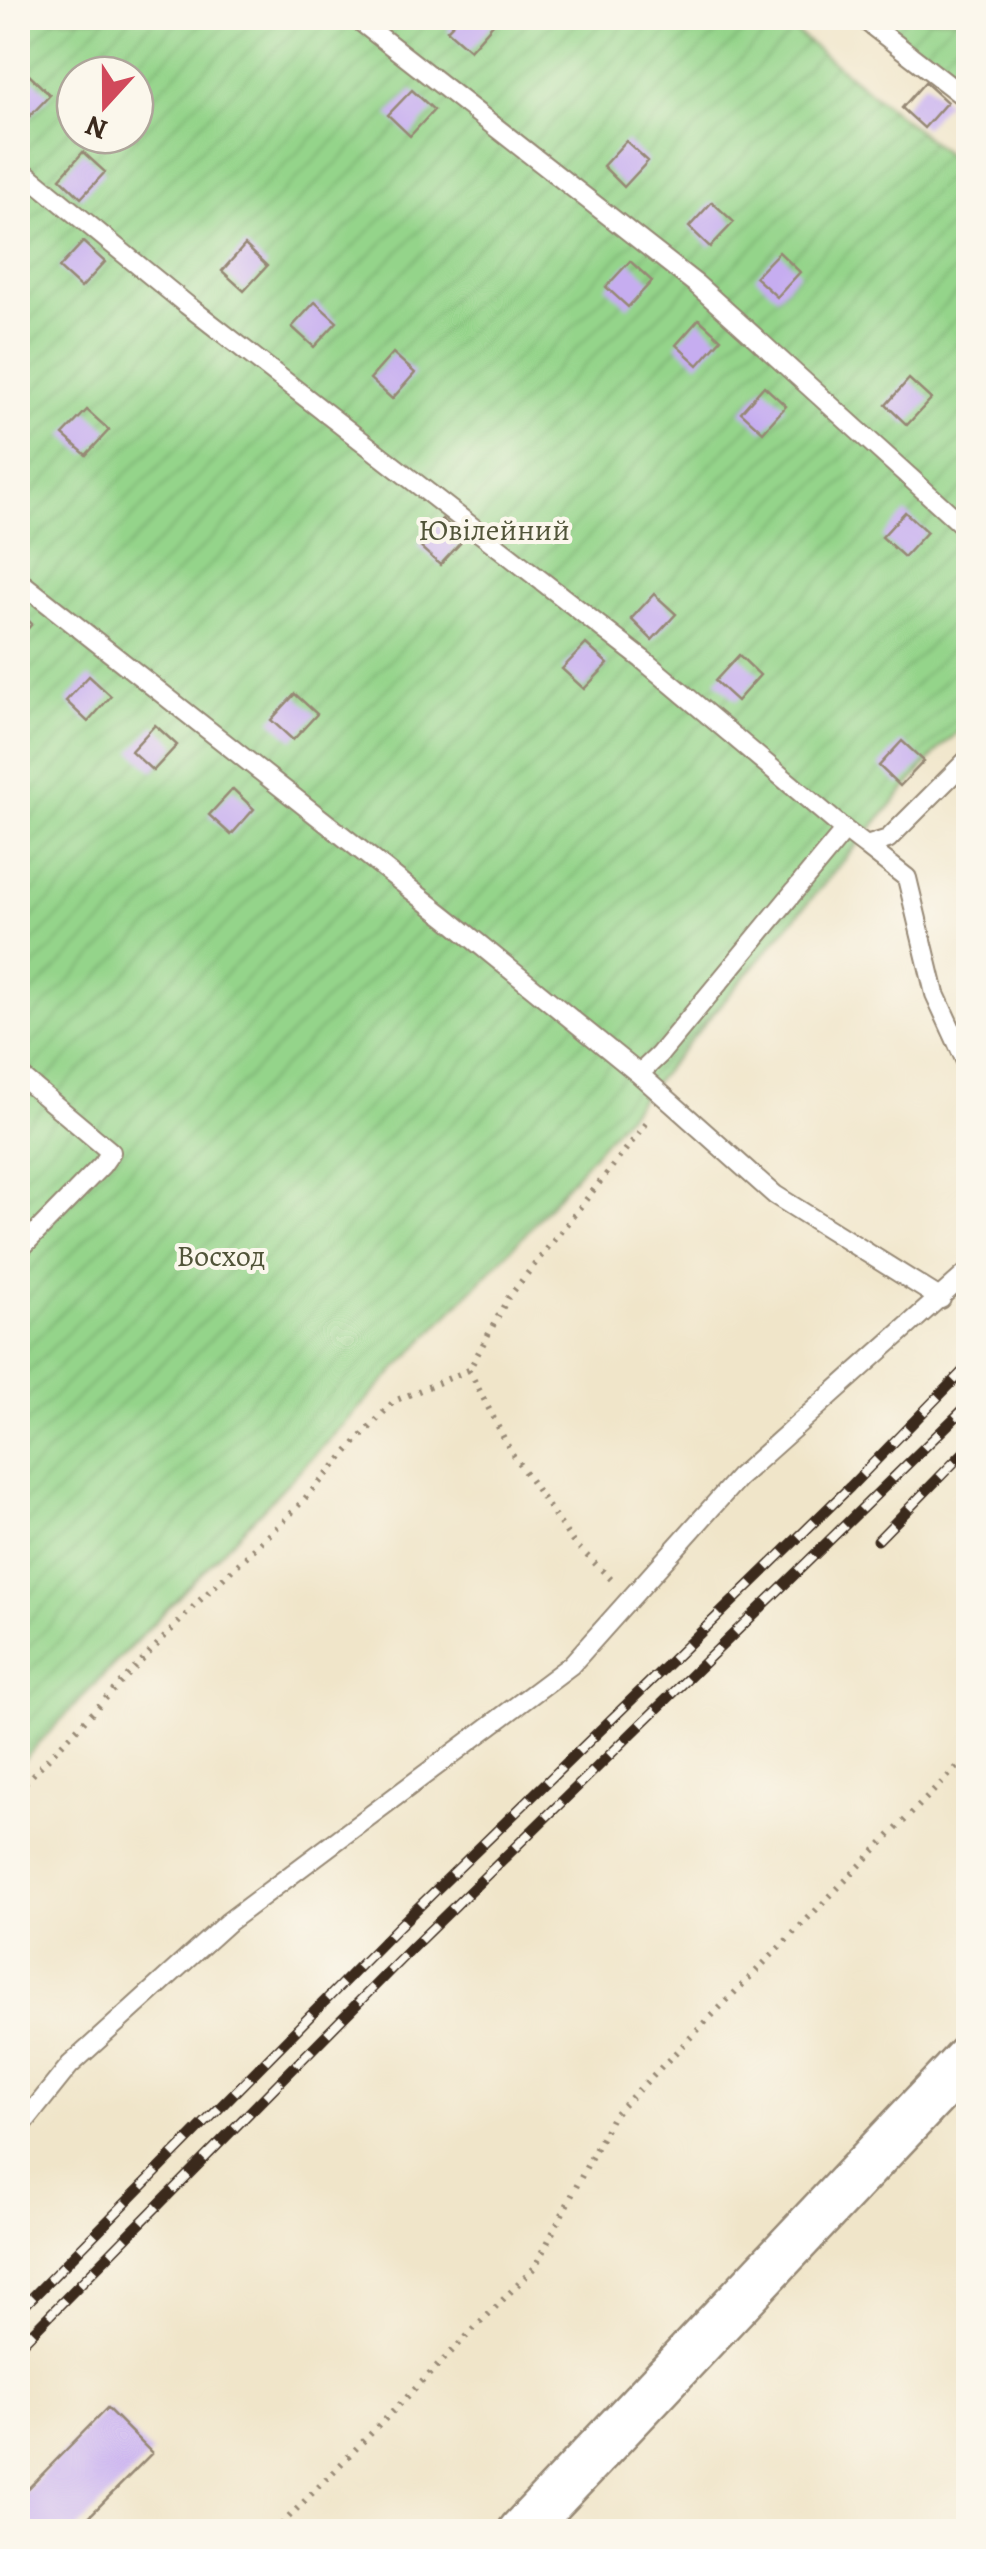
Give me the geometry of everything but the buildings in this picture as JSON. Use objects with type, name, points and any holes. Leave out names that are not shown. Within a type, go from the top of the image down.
[{"type":"street","points":[[521,2532],[968,2058]]},
{"type":"lane","points":[[356,18],[696,284],[968,530]]},
{"type":"lane","points":[[862,18],[968,100]]},
{"type":"lane","points":[[18,167],[187,305],[642,659],[907,878],[935,994],[968,1066]]},
{"type":"lane","points":[[18,580],[639,1074],[775,1195],[942,1299]]},
{"type":"lane","points":[[866,846],[888,839],[968,759]]},
{"type":"lane","points":[[639,1074],[659,1055],[845,830]]},
{"type":"lane","points":[[18,1074],[111,1152],[102,1166],[18,1251]]},
{"type":"lane","points":[[18,2130],[70,2065],[228,1922],[570,1665],[738,1478],[968,1272]]},
{"type":"path","points":[[18,1790],[198,1602],[286,1519],[394,1400],[468,1370],[508,1298],[667,1099]]},
{"type":"path","points":[[468,1370],[511,1452],[572,1542],[631,1598]]},
{"type":"path","points":[[274,2532],[536,2266],[612,2117],[968,1756]]},
{"type":"green space","name":"Ювілейний","points":[[18,18],[778,18],[968,171],[968,723],[940,748],[524,1235],[18,1765]]},
{"type":"green space","points":[[869,18],[968,18],[968,97]]},
{"type":"railway","points":[[18,2312],[397,1928],[850,1487],[968,1366]]},
{"type":"railway","points":[[18,2347],[413,1947],[968,1405]]},
{"type":"railway","points":[[878,1540],[968,1448]]},
{"type":"park label","name":"Восход","points":[[221,1256]]}]
